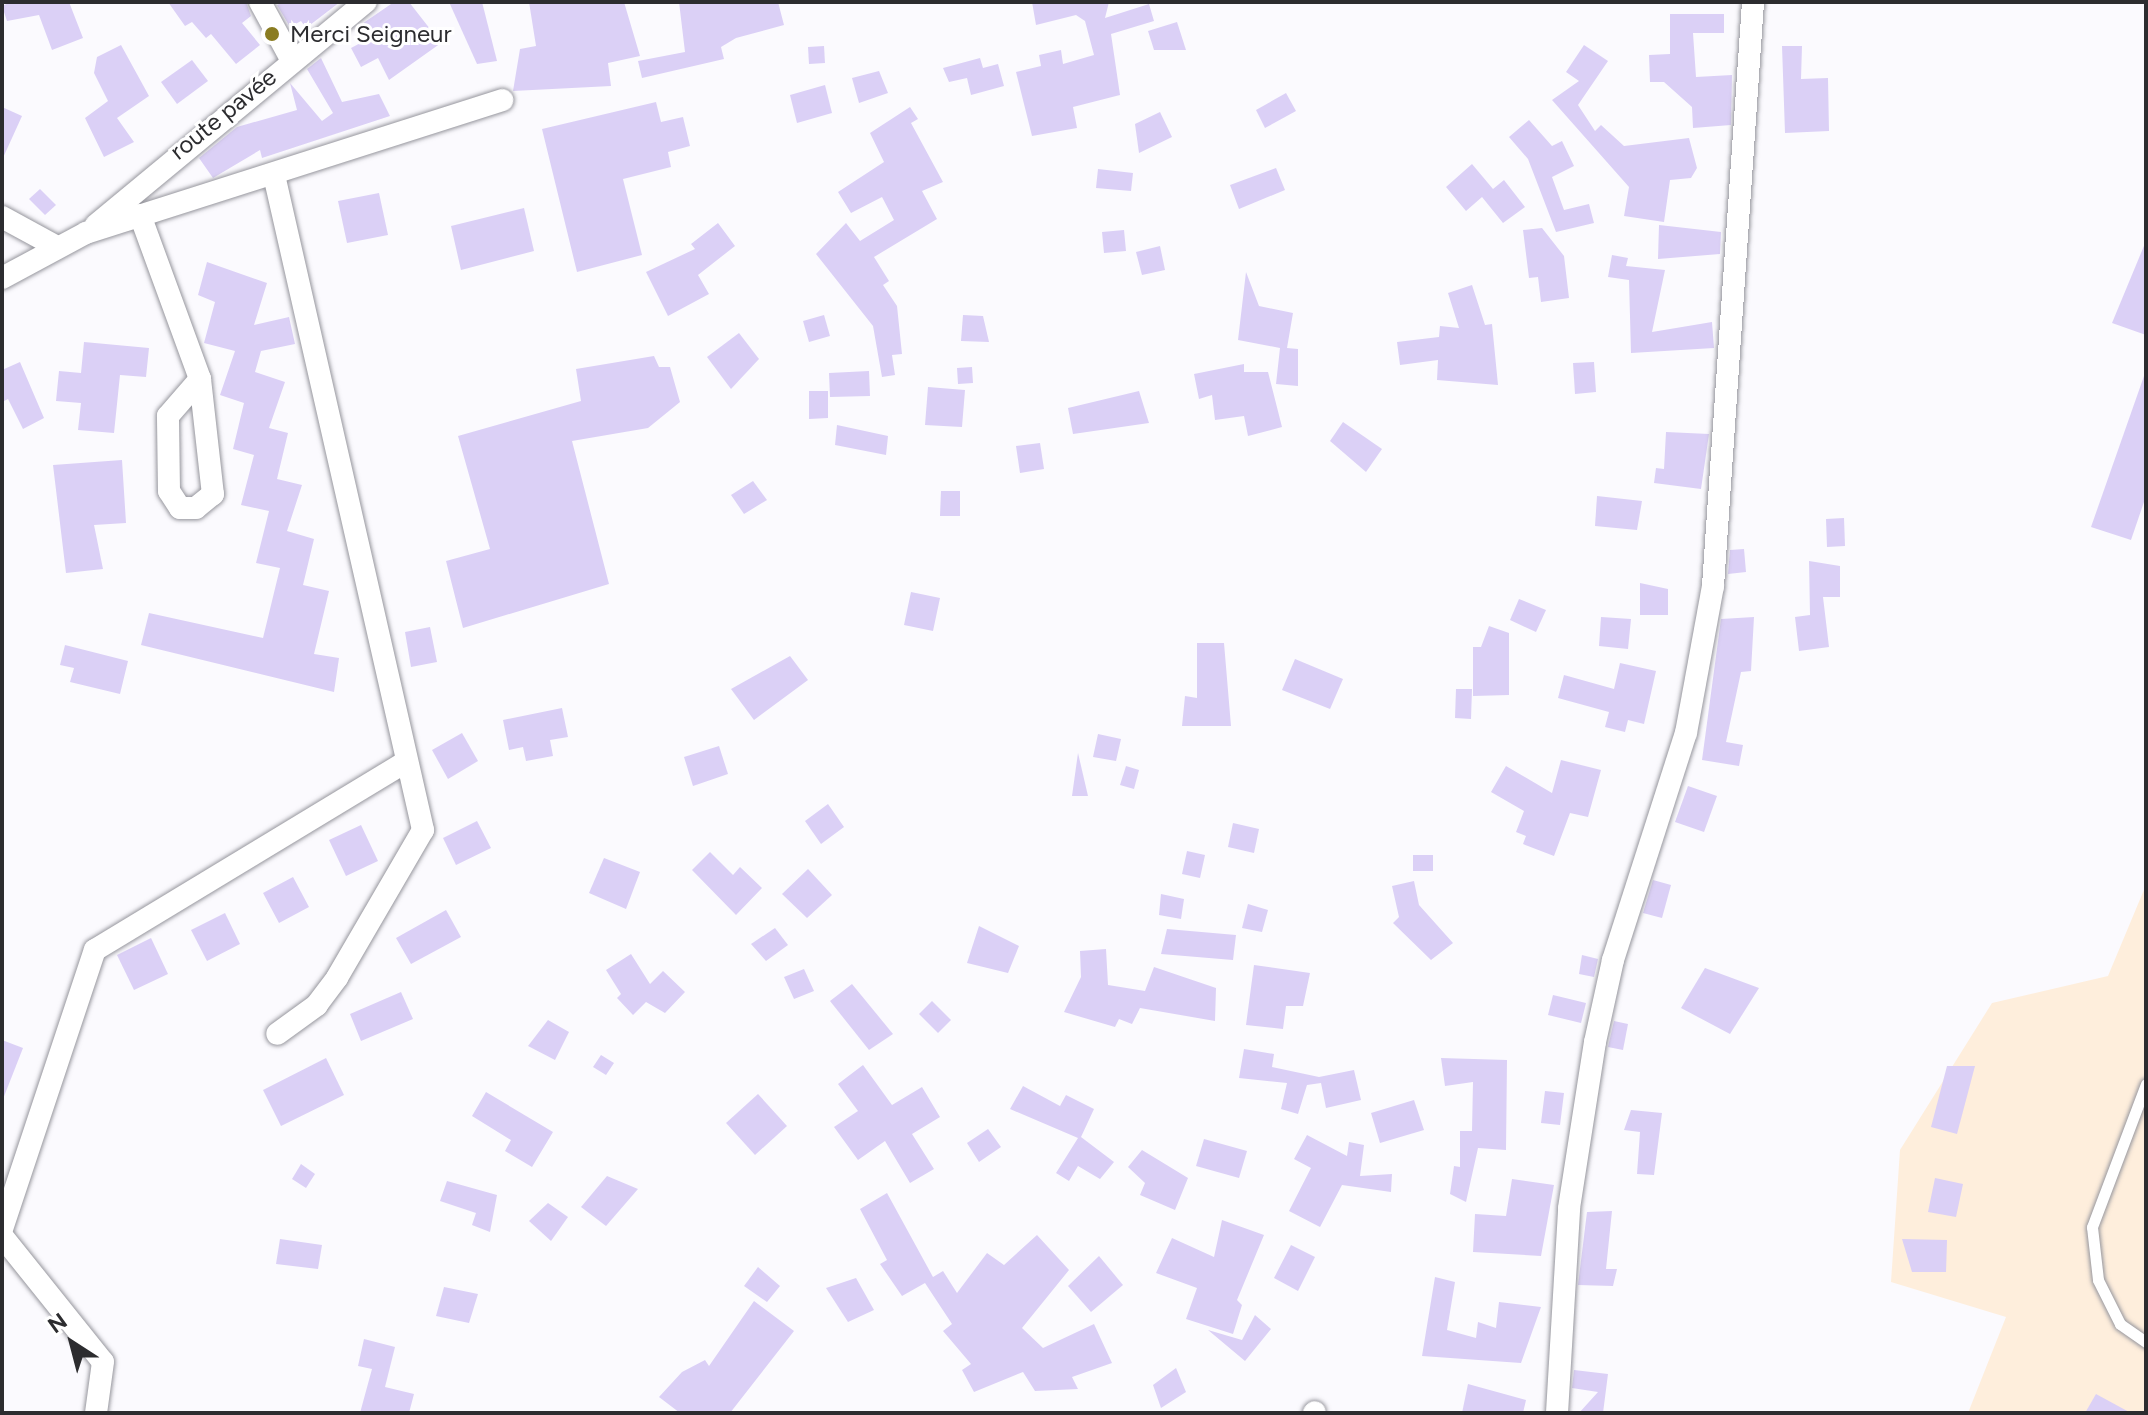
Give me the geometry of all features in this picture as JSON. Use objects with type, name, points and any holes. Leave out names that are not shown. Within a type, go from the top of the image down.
[{"type":"street","points":[[260,2],[291,59]]},
{"type":"street","name":"route pavée","points":[[86,233],[291,59],[366,2]]},
{"type":"street","points":[[1557,1413],[1569,1208],[1595,1042],[1613,960],[1686,733],[1713,586],[1753,2]]},
{"type":"street","points":[[2,278],[86,233],[502,100]]},
{"type":"street","points":[[274,175],[404,763],[423,820],[420,840],[337,978],[317,1005],[277,1034]]},
{"type":"street","points":[[140,215],[200,379],[213,494],[196,508],[180,508],[169,491],[168,416],[200,379]]},
{"type":"street","points":[[2,217],[57,247]]},
{"type":"street","points":[[2,1229],[95,950],[404,763]]},
{"type":"street","points":[[2,1236],[103,1362],[96,1413]]},
{"type":"lane","points":[[2146,1084],[2092,1227],[2098,1280],[2120,1324],[2146,1342]]},
{"type":"shaded area","points":[[2146,885],[2146,1413],[1968,1413],[2006,1317],[1891,1282],[1900,1150],[1992,1003],[2108,976]]},
{"type":"building","points":[[11,2],[69,2],[83,38],[52,50],[39,15],[7,21],[2,6]]},
{"type":"building","points":[[168,2],[246,2],[251,16],[242,23],[260,45],[236,64],[211,34],[206,38],[192,22],[185,26]]},
{"type":"building","points":[[283,2],[340,2],[306,28],[301,21],[290,27],[277,5]]},
{"type":"building","points":[[394,2],[409,2],[441,43],[389,80],[378,58],[361,67],[351,48],[368,39],[359,26]]},
{"type":"building","points":[[449,2],[482,2],[497,61],[477,64]]},
{"type":"building","points":[[529,2],[624,2],[640,56],[608,63],[611,86],[513,91],[520,49],[536,46]]},
{"type":"building","points":[[679,2],[778,2],[784,25],[736,38],[721,47],[724,59],[642,78],[638,61],[685,52]]},
{"type":"building","points":[[1032,2],[1109,2],[1105,18],[1149,4],[1154,21],[1111,34],[1120,95],[1073,107],[1077,128],[1032,136],[1016,72],[1041,66],[1039,55],[1061,50],[1063,64],[1094,55],[1085,21],[1076,15],[1036,25]]},
{"type":"building","points":[[1670,14],[1724,14],[1724,33],[1693,33],[1696,77],[1732,75],[1731,125],[1693,128],[1692,107],[1664,82],[1650,82],[1649,55],[1670,54]]},
{"type":"building","points":[[1177,22],[1186,50],[1154,50],[1148,31]]},
{"type":"building","points":[[121,45],[149,96],[117,118],[134,142],[104,157],[85,118],[108,101],[94,73],[97,57]]},
{"type":"building","points":[[1584,45],[1608,61],[1578,105],[1595,131],[1601,125],[1624,146],[1689,138],[1697,168],[1691,178],[1670,180],[1664,222],[1624,216],[1629,187],[1552,100],[1579,81],[1566,72]]},
{"type":"building","points":[[824,46],[825,63],[809,64],[808,47]]},
{"type":"building","points":[[1782,46],[1802,46],[1801,79],[1828,78],[1829,131],[1785,133]]},
{"type":"building","points":[[321,58],[342,102],[379,94],[390,116],[262,158],[260,150],[213,178],[199,158],[237,127],[297,110],[290,83],[322,121],[333,113],[307,69]]},
{"type":"building","points":[[980,58],[983,68],[998,64],[1004,86],[971,95],[967,78],[949,82],[943,68]]},
{"type":"building","points":[[192,60],[208,81],[177,104],[161,82]]},
{"type":"building","points":[[879,71],[888,93],[859,103],[852,78]]},
{"type":"building","points":[[825,85],[832,113],[797,123],[790,95]]},
{"type":"building","points":[[1286,93],[1296,111],[1265,128],[1256,110]]},
{"type":"building","points":[[656,102],[661,122],[683,117],[690,146],[668,152],[671,167],[623,179],[642,255],[577,272],[542,129]]},
{"type":"building","points":[[2,107],[22,116],[2,160]]},
{"type":"building","points":[[910,107],[918,119],[911,123],[943,182],[922,191],[937,219],[874,257],[889,281],[883,285],[897,306],[902,354],[892,355],[895,375],[882,377],[873,326],[816,254],[846,223],[860,241],[894,220],[882,197],[851,213],[838,192],[884,162],[870,133]]},
{"type":"building","points":[[1160,112],[1172,137],[1139,153],[1135,124]]},
{"type":"building","points":[[1529,120],[1552,146],[1562,141],[1574,166],[1552,177],[1564,210],[1589,204],[1594,223],[1556,232],[1528,159],[1509,137]]},
{"type":"building","points":[[1472,164],[1493,189],[1504,180],[1525,207],[1503,223],[1482,197],[1466,211],[1446,187]]},
{"type":"building","points":[[1276,168],[1285,190],[1239,209],[1230,185]]},
{"type":"building","points":[[1098,169],[1133,173],[1131,191],[1096,188]]},
{"type":"building","points":[[40,189],[56,205],[45,215],[29,199]]},
{"type":"building","points":[[379,193],[388,235],[347,243],[338,201]]},
{"type":"building","points":[[524,208],[534,251],[461,270],[451,226]]},
{"type":"building","points":[[718,223],[735,246],[698,275],[709,294],[668,316],[646,272],[695,249],[691,244]]},
{"type":"building","points":[[1659,225],[1721,232],[1720,254],[1658,259]]},
{"type":"building","points":[[1542,228],[1564,256],[1569,298],[1541,302],[1538,277],[1529,278],[1523,230]]},
{"type":"building","points":[[1124,230],[1126,251],[1104,253],[1102,232]]},
{"type":"building","points":[[2146,241],[2146,335],[2112,323]]},
{"type":"building","points":[[1160,246],[1165,270],[1142,275],[1136,252]]},
{"type":"building","points":[[1612,255],[1628,258],[1626,266],[1665,270],[1652,332],[1712,322],[1714,348],[1631,353],[1629,280],[1608,277]]},
{"type":"building","points":[[207,262],[267,283],[254,325],[289,317],[295,344],[261,351],[255,372],[285,382],[269,428],[288,433],[277,479],[302,485],[287,531],[314,539],[303,585],[329,591],[314,654],[339,658],[334,692],[141,645],[149,613],[263,638],[280,568],[256,563],[269,511],[241,505],[254,455],[233,449],[244,403],[220,395],[235,351],[204,343],[215,302],[198,295]]},
{"type":"building","points":[[1246,272],[1259,306],[1293,313],[1287,348],[1298,349],[1298,386],[1276,384],[1280,348],[1238,340]]},
{"type":"building","points":[[1472,285],[1485,325],[1492,324],[1498,385],[1437,380],[1438,360],[1400,365],[1397,342],[1439,337],[1440,326],[1459,328],[1448,293]]},
{"type":"building","points":[[824,315],[830,336],[809,342],[803,321]]},
{"type":"building","points":[[963,315],[983,316],[989,342],[961,341]]},
{"type":"building","points":[[739,333],[759,359],[731,389],[707,357]]},
{"type":"building","points":[[84,342],[149,348],[146,377],[120,375],[114,433],[78,430],[81,403],[56,401],[59,371],[81,373]]},
{"type":"building","points":[[654,356],[659,367],[670,367],[680,402],[648,428],[572,441],[609,584],[463,628],[446,561],[490,549],[458,436],[581,401],[576,369]]},
{"type":"building","points":[[20,362],[44,418],[23,429],[8,399],[2,402],[2,370]]},
{"type":"building","points":[[1594,362],[1596,392],[1575,394],[1573,363]]},
{"type":"building","points":[[1244,364],[1244,372],[1268,372],[1282,427],[1248,436],[1244,416],[1215,420],[1212,395],[1199,399],[1194,374]]},
{"type":"building","points":[[972,367],[973,383],[958,384],[957,368]]},
{"type":"building","points":[[869,371],[870,396],[830,397],[829,373]]},
{"type":"building","points":[[2144,376],[2146,496],[2131,540],[2091,527]]},
{"type":"building","points":[[928,387],[965,390],[962,427],[925,425]]},
{"type":"building","points":[[809,391],[828,391],[828,418],[809,419]]},
{"type":"building","points":[[1139,391],[1149,423],[1073,434],[1068,408]]},
{"type":"building","points":[[1343,422],[1382,449],[1366,472],[1330,441]]},
{"type":"building","points":[[837,425],[888,436],[886,455],[835,445]]},
{"type":"building","points":[[1666,432],[1709,434],[1701,489],[1654,483],[1656,468],[1664,469]]},
{"type":"building","points":[[1040,443],[1044,469],[1020,473],[1016,446]]},
{"type":"building","points":[[122,460],[126,523],[94,525],[103,569],[66,573],[53,465]]},
{"type":"building","points":[[753,481],[767,500],[744,514],[731,495]]},
{"type":"building","points":[[941,491],[960,491],[960,516],[940,516]]},
{"type":"building","points":[[1597,496],[1642,501],[1637,530],[1595,526]]},
{"type":"building","points":[[1844,518],[1845,546],[1827,547],[1826,519]]},
{"type":"building","points":[[1744,549],[1746,572],[1728,574],[1730,550]]},
{"type":"building","points":[[1809,561],[1840,566],[1840,597],[1823,597],[1829,647],[1799,651],[1795,617],[1810,615]]},
{"type":"building","points":[[1640,583],[1668,589],[1668,615],[1640,615]]},
{"type":"building","points":[[911,592],[940,598],[933,631],[904,625]]},
{"type":"building","points":[[1519,599],[1546,610],[1536,632],[1510,620]]},
{"type":"building","points":[[1601,617],[1631,619],[1628,649],[1599,646]]},
{"type":"building","points":[[1754,617],[1751,671],[1741,672],[1726,742],[1743,745],[1739,766],[1702,760],[1721,619]]},
{"type":"building","points":[[1489,626],[1509,633],[1509,695],[1473,696],[1473,647],[1481,647]]},
{"type":"building","points":[[430,627],[437,662],[411,667],[405,632]]},
{"type":"building","points":[[1197,643],[1224,643],[1231,726],[1182,726],[1185,696],[1197,698]]},
{"type":"building","points":[[65,645],[128,661],[120,694],[70,682],[74,668],[60,665]]},
{"type":"building","points":[[790,656],[808,680],[754,720],[731,689]]},
{"type":"building","points":[[1295,659],[1343,679],[1330,709],[1282,690]]},
{"type":"building","points":[[1620,663],[1656,671],[1644,724],[1628,720],[1625,732],[1605,727],[1609,712],[1558,698],[1564,675],[1614,689]]},
{"type":"building","points":[[1456,689],[1472,689],[1471,719],[1455,718]]},
{"type":"building","points":[[562,708],[568,737],[550,740],[553,756],[526,761],[523,747],[509,750],[503,720]]},
{"type":"building","points":[[462,733],[478,761],[448,779],[432,750]]},
{"type":"building","points":[[1098,734],[1121,739],[1116,761],[1093,757]]},
{"type":"building","points":[[719,746],[728,774],[693,786],[684,757]]},
{"type":"building","points":[[1078,753],[1088,796],[1072,796]]},
{"type":"building","points":[[1561,760],[1601,770],[1588,817],[1570,813],[1554,856],[1523,844],[1526,836],[1516,832],[1524,811],[1491,792],[1506,766],[1552,793]]},
{"type":"building","points":[[1126,766],[1139,770],[1134,789],[1120,785]]},
{"type":"building","points":[[1688,786],[1717,796],[1704,832],[1675,822]]},
{"type":"building","points":[[828,804],[844,827],[821,844],[805,821]]},
{"type":"building","points":[[477,821],[491,848],[456,865],[443,838]]},
{"type":"building","points":[[1233,823],[1259,829],[1254,853],[1228,847]]},
{"type":"building","points":[[361,825],[378,861],[346,876],[329,840]]},
{"type":"building","points":[[1187,851],[1205,855],[1200,878],[1182,874]]},
{"type":"building","points":[[710,852],[733,875],[740,867],[762,888],[736,915],[692,870]]},
{"type":"building","points":[[1413,855],[1433,855],[1433,871],[1413,871]]},
{"type":"building","points":[[604,858],[640,872],[626,909],[589,893]]},
{"type":"building","points":[[808,869],[832,895],[807,918],[782,894]]},
{"type":"building","points":[[293,877],[309,907],[279,923],[263,893]]},
{"type":"building","points":[[1653,880],[1671,885],[1662,918],[1643,913]]},
{"type":"building","points":[[1414,881],[1419,905],[1453,943],[1431,960],[1393,923],[1399,917],[1392,886]]},
{"type":"building","points":[[1161,894],[1184,899],[1181,919],[1159,915]]},
{"type":"building","points":[[1248,904],[1268,910],[1262,932],[1242,928]]},
{"type":"building","points":[[446,910],[461,937],[411,964],[396,938]]},
{"type":"building","points":[[225,913],[240,944],[207,961],[191,930]]},
{"type":"building","points":[[979,926],[1019,946],[1008,973],[967,963]]},
{"type":"building","points":[[775,928],[788,945],[766,961],[751,944]]},
{"type":"building","points":[[1167,929],[1236,935],[1233,960],[1161,954]]},
{"type":"building","points":[[151,938],[168,974],[134,990],[117,955]]},
{"type":"building","points":[[1106,949],[1108,985],[1145,991],[1154,967],[1216,988],[1215,1021],[1140,1008],[1132,1024],[1119,1019],[1115,1027],[1064,1012],[1081,977],[1080,951]]},
{"type":"building","points":[[631,954],[650,984],[663,971],[685,992],[665,1013],[646,1002],[633,1015],[617,998],[621,994],[606,970]]},
{"type":"building","points":[[1582,955],[1598,959],[1594,977],[1579,974]]},
{"type":"building","points":[[1254,965],[1310,973],[1303,1006],[1286,1006],[1283,1029],[1246,1025]]},
{"type":"building","points":[[1705,968],[1759,988],[1730,1034],[1681,1008]]},
{"type":"building","points":[[804,969],[814,991],[794,999],[784,977]]},
{"type":"building","points":[[852,984],[893,1034],[869,1050],[830,1001]]},
{"type":"building","points":[[401,992],[413,1019],[361,1041],[350,1014]]},
{"type":"building","points":[[1553,995],[1586,1003],[1581,1023],[1548,1015]]},
{"type":"building","points":[[932,1001],[951,1020],[938,1033],[919,1014]]},
{"type":"building","points":[[548,1020],[569,1032],[555,1060],[528,1046]]},
{"type":"building","points":[[1614,1021],[1628,1024],[1623,1050],[1608,1047]]},
{"type":"building","points":[[2,1040],[23,1048],[3,1099],[2,1099]]},
{"type":"building","points":[[1244,1049],[1274,1054],[1272,1067],[1319,1077],[1354,1070],[1361,1100],[1326,1108],[1321,1083],[1307,1085],[1298,1114],[1281,1109],[1287,1083],[1239,1078]]},
{"type":"building","points":[[601,1055],[614,1063],[606,1075],[593,1067]]},
{"type":"building","points":[[326,1058],[344,1095],[281,1126],[263,1090]]},
{"type":"building","points":[[1441,1058],[1507,1060],[1506,1150],[1478,1148],[1466,1202],[1450,1194],[1454,1166],[1460,1167],[1460,1131],[1472,1131],[1473,1082],[1445,1086]]},
{"type":"building","points":[[863,1065],[892,1105],[922,1087],[940,1117],[912,1134],[934,1169],[910,1183],[885,1141],[858,1160],[834,1127],[858,1111],[838,1084]]},
{"type":"building","points":[[1947,1066],[1975,1066],[1957,1134],[1931,1127]]},
{"type":"building","points":[[1023,1086],[1060,1106],[1066,1095],[1094,1109],[1081,1137],[1114,1162],[1100,1179],[1078,1166],[1069,1181],[1056,1173],[1078,1138],[1010,1109]]},
{"type":"building","points":[[1545,1091],[1564,1093],[1560,1125],[1541,1123]]},
{"type":"building","points":[[486,1092],[553,1132],[532,1167],[505,1151],[511,1140],[472,1116]]},
{"type":"building","points":[[758,1094],[787,1126],[755,1155],[726,1123]]},
{"type":"building","points":[[1414,1100],[1424,1130],[1380,1143],[1371,1113]]},
{"type":"building","points":[[1631,1110],[1662,1113],[1654,1175],[1637,1174],[1640,1132],[1624,1130]]},
{"type":"building","points":[[988,1129],[1001,1147],[979,1162],[967,1143]]},
{"type":"building","points":[[1307,1135],[1347,1156],[1349,1142],[1364,1145],[1360,1176],[1392,1174],[1391,1192],[1342,1185],[1320,1227],[1289,1211],[1311,1168],[1294,1159]]},
{"type":"building","points":[[1204,1139],[1247,1151],[1239,1178],[1196,1166]]},
{"type":"building","points":[[1142,1150],[1188,1178],[1175,1210],[1140,1195],[1145,1183],[1128,1167]]},
{"type":"building","points":[[301,1164],[315,1174],[306,1188],[292,1179]]},
{"type":"building","points":[[607,1176],[638,1189],[606,1226],[581,1207]]},
{"type":"building","points":[[1935,1178],[1963,1184],[1956,1217],[1928,1212]]},
{"type":"building","points":[[1512,1179],[1554,1185],[1541,1256],[1473,1252],[1475,1214],[1506,1216]]},
{"type":"building","points":[[447,1181],[497,1195],[490,1232],[472,1225],[476,1213],[440,1201]]},
{"type":"building","points":[[887,1193],[933,1277],[943,1271],[957,1293],[987,1253],[1004,1265],[1037,1235],[1069,1270],[1022,1328],[1043,1348],[1094,1324],[1112,1363],[1072,1377],[1078,1389],[1035,1391],[1023,1372],[974,1392],[962,1370],[971,1364],[943,1331],[952,1324],[925,1283],[902,1296],[880,1264],[887,1260],[860,1209]]},
{"type":"building","points":[[548,1203],[568,1217],[551,1241],[529,1221]]},
{"type":"building","points":[[1612,1211],[1606,1269],[1617,1269],[1613,1286],[1578,1285],[1587,1212]]},
{"type":"building","points":[[1222,1220],[1264,1235],[1237,1300],[1242,1305],[1233,1334],[1186,1319],[1197,1288],[1156,1273],[1172,1238],[1214,1257]]},
{"type":"building","points":[[280,1239],[322,1245],[318,1269],[276,1264]]},
{"type":"building","points":[[1902,1239],[1947,1240],[1946,1272],[1912,1272]]},
{"type":"building","points":[[1291,1245],[1315,1257],[1298,1291],[1274,1278]]},
{"type":"building","points":[[1099,1256],[1123,1285],[1091,1312],[1068,1286]]},
{"type":"building","points":[[758,1267],[780,1286],[767,1302],[744,1286]]},
{"type":"building","points":[[1435,1277],[1455,1282],[1447,1330],[1476,1338],[1478,1322],[1496,1328],[1499,1302],[1541,1307],[1521,1363],[1422,1356]]},
{"type":"building","points":[[856,1278],[874,1310],[848,1322],[826,1288]]},
{"type":"building","points":[[444,1287],[478,1294],[469,1323],[436,1316]]},
{"type":"building","points":[[754,1301],[794,1331],[730,1413],[680,1413],[659,1397],[682,1372],[705,1360],[709,1366]]},
{"type":"building","points":[[1255,1315],[1271,1329],[1245,1361],[1208,1330],[1242,1340]]},
{"type":"building","points":[[364,1339],[395,1347],[385,1387],[414,1394],[409,1413],[360,1413],[372,1369],[358,1366]]},
{"type":"building","points":[[1176,1368],[1186,1392],[1161,1408],[1153,1385]]},
{"type":"building","points":[[1574,1370],[1608,1374],[1603,1413],[1579,1413],[1598,1392],[1572,1388]]},
{"type":"building","points":[[1468,1384],[1526,1400],[1523,1413],[1462,1413]]},
{"type":"building","points":[[2096,1394],[2131,1413],[2085,1413]]},
{"type":"place","name":"Merci Seigneur","points":[[272,34]]}]
